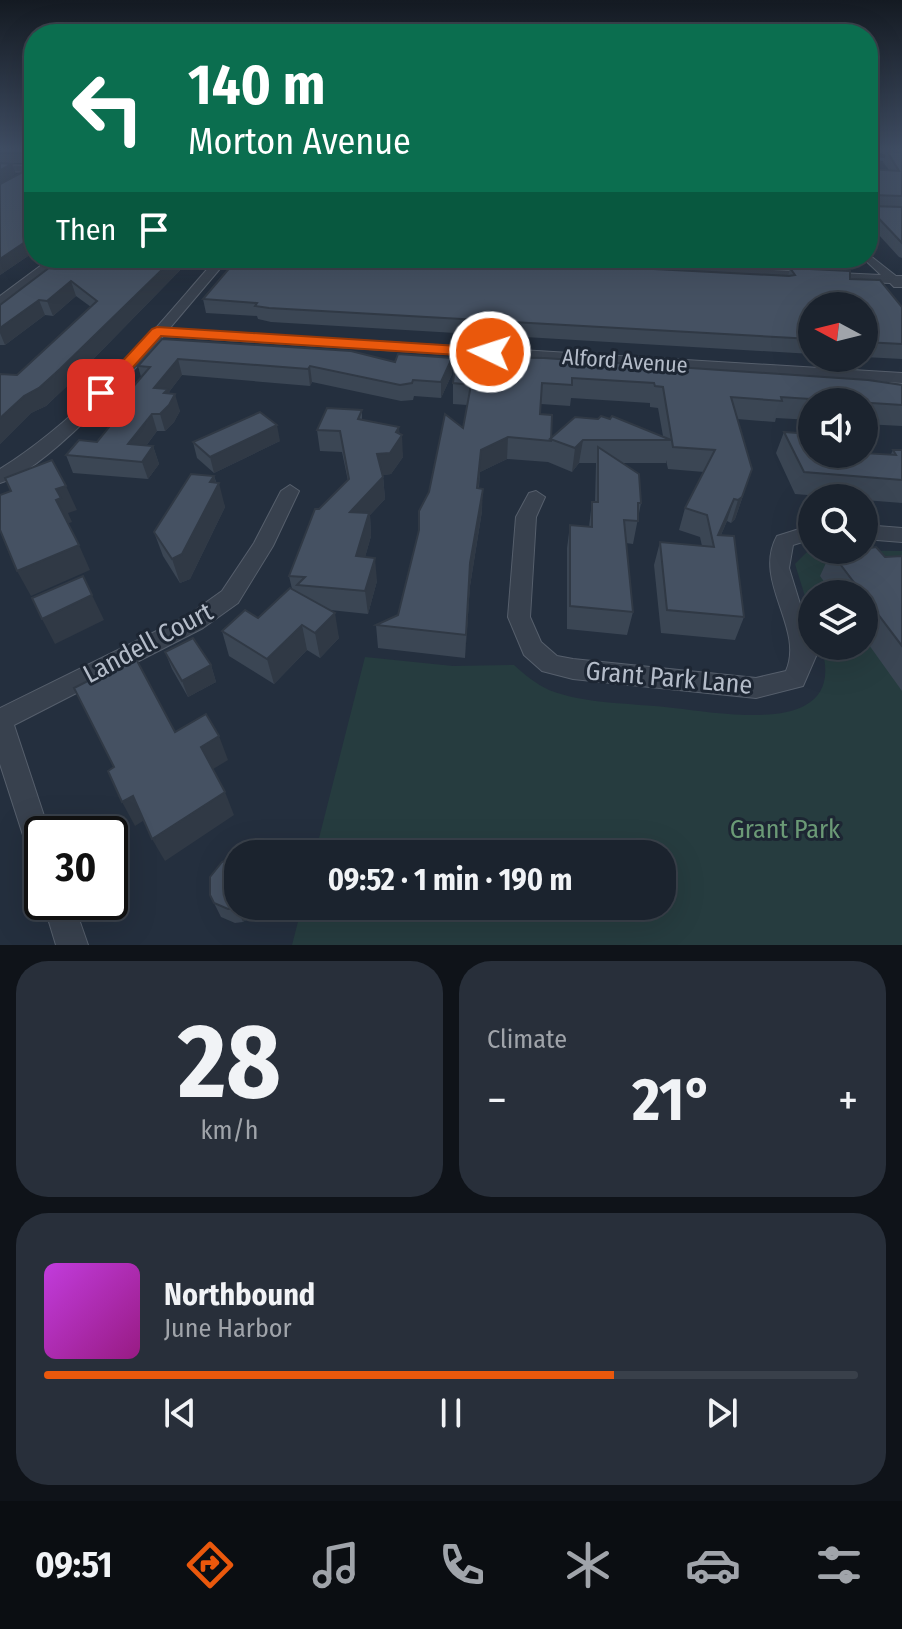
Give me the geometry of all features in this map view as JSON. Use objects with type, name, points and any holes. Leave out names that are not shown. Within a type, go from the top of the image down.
[{"type":"street","points":[[878,265],[899,283]]},
{"type":"street","points":[[0,302],[45,268]]},
{"type":"street","points":[[0,477],[56,439],[214,268]]},
{"type":"street","points":[[636,268],[899,283]]},
{"type":"street","name":"Alford Avenue","points":[[157,332],[902,378]]},
{"type":"street","name":"Landell Court","points":[[0,721],[195,622],[230,597],[263,546],[290,491]]},
{"type":"street","name":"Grant Park Lane","points":[[536,497],[526,517],[519,617],[532,648],[550,664],[573,669],[756,688],[794,679],[804,656],[779,568],[784,541],[798,536]]},
{"type":"street","points":[[878,533],[902,535]]},
{"type":"street","points":[[0,721],[30,816]]},
{"type":"street","points":[[64,920],[72,945]]},
{"type":"green space","name":"Grant Park","points":[[878,551],[902,551],[902,945],[292,945],[298,920],[676,920],[676,840],[319,840],[365,657],[453,666],[514,665],[549,690],[577,698],[716,713],[774,714],[799,708],[817,696],[825,676],[823,660],[878,660],[878,580],[800,580],[795,564],[798,561],[798,564],[878,564]]},
{"type":"building","points":[[0,192],[24,192],[24,243],[0,259]]},
{"type":"building","points":[[878,192],[902,192],[902,196],[878,195]]},
{"type":"building","points":[[878,206],[902,207],[902,243],[878,218]]},
{"type":"building","points":[[49,268],[164,268],[60,369],[0,418],[0,374],[17,375],[97,301],[71,281],[47,301],[39,300],[0,328],[0,305]]},
{"type":"building","points":[[229,268],[648,268],[789,276],[795,275],[790,268],[850,271],[850,279],[880,280],[902,307],[902,344],[878,343],[878,292],[798,292],[798,338],[269,308],[255,306],[257,303],[203,299]]},
{"type":"building","points":[[162,339],[351,351],[395,362],[398,354],[452,358],[441,382],[413,380],[412,383],[400,385],[310,366],[308,369],[178,359],[154,388],[168,389],[164,393],[175,394],[169,405],[160,414],[152,414],[128,444],[153,446],[142,462],[66,455],[79,440],[97,442],[131,395],[126,395],[150,367],[138,366]]},
{"type":"building","points":[[456,357],[544,358],[868,380],[902,385],[902,405],[878,403],[878,388],[798,388],[798,398],[781,397],[782,401],[731,397],[752,469],[742,497],[734,499],[718,535],[734,536],[744,617],[667,610],[660,542],[714,547],[707,515],[685,508],[715,450],[673,447],[663,387],[654,383],[572,378],[572,385],[542,383],[540,414],[552,415],[551,441],[508,437],[481,450],[477,488],[483,489],[470,563],[466,635],[376,625],[398,615],[419,530],[419,511],[429,492],[445,414],[463,428],[471,385],[453,383]]},
{"type":"building","points":[[327,408],[362,410],[358,419],[399,427],[396,432],[402,435],[390,453],[377,454],[383,477],[350,512],[369,513],[356,556],[375,558],[365,591],[297,585],[305,577],[289,576],[315,509],[319,509],[349,479],[340,431],[317,430]]},
{"type":"building","points":[[260,412],[277,425],[210,457],[193,442]]},
{"type":"building","points":[[601,416],[610,419],[612,416],[671,440],[583,440],[575,448],[550,439],[575,417],[598,419]]},
{"type":"building","points":[[784,432],[798,433],[798,460]]},
{"type":"building","points":[[598,447],[639,474],[641,503],[638,503],[638,521],[624,520],[633,612],[570,606],[570,525],[592,527],[592,502],[598,502]]},
{"type":"building","points":[[893,450],[902,450],[902,480],[804,472],[802,468],[878,468],[878,454],[896,455]]},
{"type":"building","points":[[52,460],[66,486],[56,489],[61,498],[56,500],[79,545],[17,571],[0,530],[0,495],[11,491],[5,478]]},
{"type":"building","points":[[191,474],[214,476],[210,482],[219,483],[182,554],[172,559],[154,532]]},
{"type":"building","points":[[878,549],[885,557],[902,556],[902,646],[878,614],[878,580],[852,580],[840,564],[878,564]]},
{"type":"building","points":[[83,576],[92,595],[42,619],[32,598]]},
{"type":"building","points":[[290,588],[335,613],[315,633],[302,625],[267,659],[222,631],[245,610],[258,618]]},
{"type":"building","points":[[193,638],[211,665],[182,681],[165,652]]},
{"type":"building","points":[[135,657],[175,732],[206,714],[219,736],[201,747],[225,792],[152,839],[133,796],[122,802],[108,771],[114,767],[74,688]]},
{"type":"building","points":[[222,862],[224,907],[214,903],[210,895],[210,877]]},
{"type":"route","points":[[101,393],[157,332],[490,352]]}]
